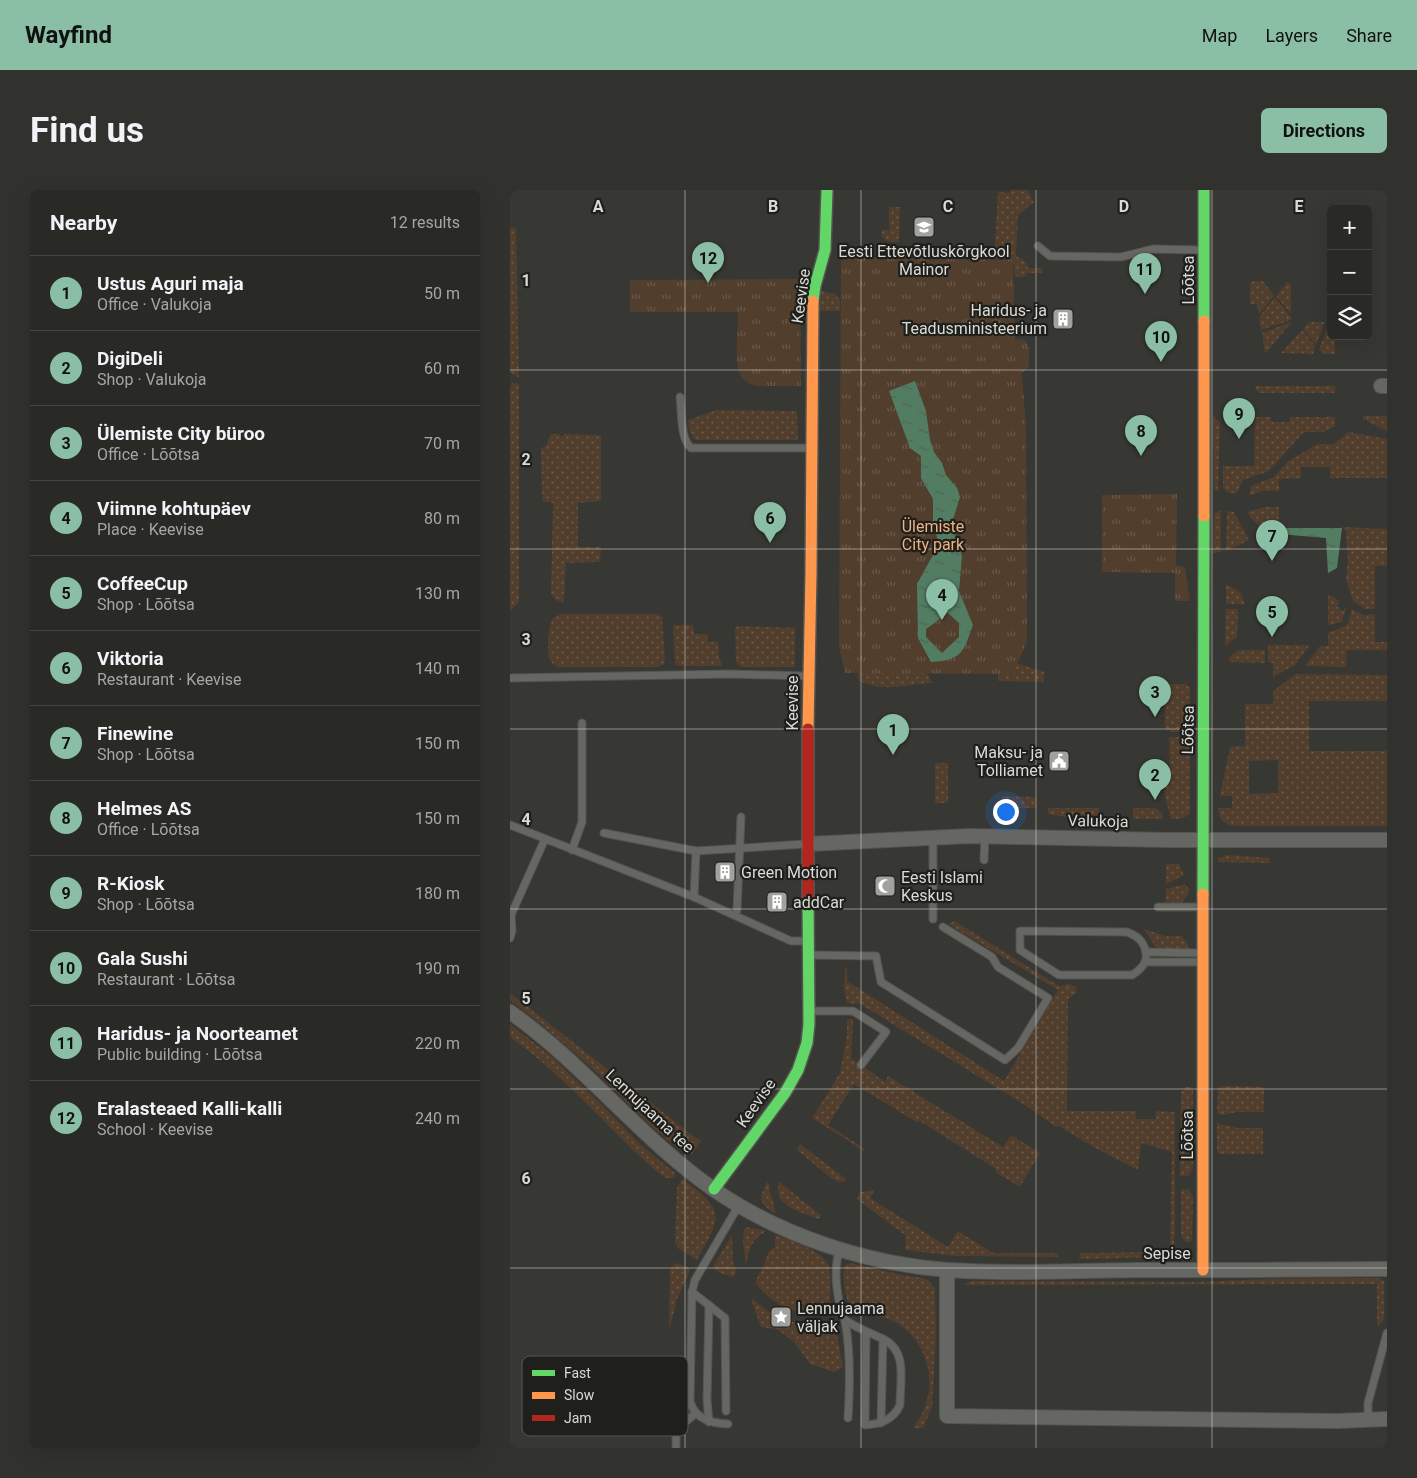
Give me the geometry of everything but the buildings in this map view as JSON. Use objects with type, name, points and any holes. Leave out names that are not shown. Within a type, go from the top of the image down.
[{"type":"street","name":"Keevise","points":[[714,1190],[785,1093],[798,1070],[806,1043],[809,1024],[808,676],[811,573],[812,310],[815,286],[825,250],[826,190]]},
{"type":"street","name":"Lõõtsa","points":[[1203,1270],[1204,190]]},
{"type":"street","name":"Valukoja","points":[[808,844],[985,836],[1203,840],[1387,840]]},
{"type":"street","name":"Lennujaama tee","points":[[510,1012],[566,1057],[659,1147],[714,1190],[739,1205],[775,1224],[819,1242],[900,1263],[947,1270]]},
{"type":"street","name":"Sepise","points":[[947,1270],[1387,1269]]},
{"type":"street","points":[[947,1270],[946,1416],[1337,1421],[1387,1419]]},
{"type":"lane","points":[[1038,246],[1050,256],[1121,257],[1153,249],[1205,250]]},
{"type":"lane","points":[[680,397],[684,437],[687,445],[691,448],[812,448]]},
{"type":"lane","points":[[510,678],[728,674],[808,676]]},
{"type":"lane","points":[[572,850],[582,822],[582,723]]},
{"type":"lane","points":[[737,910],[742,817]]},
{"type":"lane","points":[[510,826],[694,897],[791,941],[808,941]]},
{"type":"lane","points":[[604,833],[696,852],[808,844]]},
{"type":"lane","points":[[984,860],[985,836]]},
{"type":"lane","points":[[933,837],[933,920]]},
{"type":"lane","points":[[510,938],[512,931],[511,915],[545,839]]},
{"type":"lane","points":[[694,897],[696,852]]},
{"type":"lane","points":[[1158,907],[1203,907]]},
{"type":"lane","points":[[808,955],[876,956],[881,982],[1005,1060],[1018,1048],[1048,998],[998,967],[992,956],[943,927]]},
{"type":"lane","points":[[1020,931],[1127,932],[1140,939],[1146,952],[1146,962],[1141,970],[1132,975],[1059,975],[1020,950],[1020,931]]},
{"type":"lane","points":[[1146,952],[1203,957]]},
{"type":"lane","points":[[1146,962],[1203,957]]},
{"type":"lane","points":[[809,1012],[853,1011],[886,1032],[861,1065]]},
{"type":"lane","points":[[728,1424],[709,1422],[696,1413],[690,1401],[692,1292],[695,1280],[739,1205]]},
{"type":"lane","points":[[840,1248],[836,1271],[838,1293],[845,1320],[848,1356],[848,1418]]},
{"type":"lane","points":[[692,1292],[725,1318],[726,1410]]},
{"type":"lane","points":[[708,1305],[707,1400],[709,1422]]},
{"type":"lane","points":[[845,1320],[856,1328],[866,1332],[883,1339],[895,1346],[901,1357],[900,1405],[894,1415],[881,1423],[865,1425],[866,1332]]},
{"type":"lane","points":[[1368,1420],[1368,1403],[1387,1333]]},
{"type":"lane","points":[[881,1423],[883,1339]]},
{"type":"lane","points":[[688,1420],[696,1413]]},
{"type":"green space","points":[[1011,190],[1027,190],[1034,202],[1018,215],[1016,256],[1026,262],[1028,268],[1042,268],[1042,273],[1027,273],[1024,277],[1015,277],[1013,260],[994,258],[998,192],[1011,193]]},
{"type":"green space","points":[[889,207],[900,207],[899,243],[886,241],[882,236],[882,230],[889,230]]},
{"type":"green space","points":[[510,228],[516,228],[519,378],[510,372]]},
{"type":"green space","name":"Ülemiste City park","points":[[841,257],[1013,260],[1015,339],[1025,340],[1029,348],[1029,366],[1022,373],[1026,428],[1027,641],[1013,674],[845,673],[839,646]]},
{"type":"green space","points":[[800,279],[801,386],[759,386],[750,384],[743,379],[738,369],[737,361],[738,312],[630,312],[630,280]]},
{"type":"green space","points":[[1253,281],[1263,281],[1274,296],[1259,314],[1257,304],[1250,304],[1250,284]]},
{"type":"green space","points":[[1287,282],[1291,285],[1291,314],[1276,296]]},
{"type":"green space","points":[[820,291],[835,294],[840,300],[840,311],[818,311]]},
{"type":"green space","points":[[1275,297],[1291,317],[1291,320],[1261,330],[1259,317]]},
{"type":"green space","points":[[1291,322],[1290,324],[1265,354],[1262,333]]},
{"type":"green space","points":[[1310,322],[1325,322],[1316,345],[1303,329]]},
{"type":"green space","points":[[1327,329],[1327,340],[1335,340],[1335,354],[1324,354],[1319,349]]},
{"type":"green space","points":[[1302,330],[1315,346],[1313,354],[1281,353]]},
{"type":"green space","points":[[512,383],[519,384],[519,602],[510,611],[510,388]]},
{"type":"green space","points":[[1255,386],[1335,386],[1335,391],[1334,393],[1260,393],[1256,390]]},
{"type":"green space","points":[[716,410],[797,411],[798,440],[695,440],[689,430],[688,420]]},
{"type":"green space","points":[[1213,416],[1220,423],[1218,491],[1214,489]]},
{"type":"green space","points":[[1363,416],[1387,416],[1387,431],[1363,419]]},
{"type":"green space","points":[[1255,417],[1271,417],[1271,422],[1289,422],[1290,417],[1335,417],[1335,426],[1324,432],[1304,432],[1269,471],[1243,480],[1237,493],[1228,493],[1223,487],[1223,466],[1254,466]]},
{"type":"green space","points":[[1349,432],[1387,439],[1387,478],[1330,478],[1330,467],[1301,467],[1301,478],[1279,479],[1279,491],[1263,491],[1249,496],[1251,486],[1274,477],[1288,461],[1318,444],[1334,444]]},
{"type":"green space","points":[[551,434],[560,434],[560,436],[564,436],[564,434],[601,435],[601,501],[578,503],[578,547],[601,547],[600,562],[566,563],[564,602],[556,600],[551,593],[553,503],[542,501],[541,448],[546,446]]},
{"type":"green space","points":[[1177,494],[1176,565],[1185,567],[1190,601],[1175,601],[1175,573],[1102,572],[1102,495]]},
{"type":"green space","points":[[1264,507],[1279,507],[1279,527],[1260,527],[1247,512]]},
{"type":"green space","points":[[1221,510],[1221,552],[1213,553],[1214,516],[1216,512]]},
{"type":"green space","points":[[1227,511],[1234,512],[1249,540],[1226,551]]},
{"type":"green space","points":[[1341,527],[1387,529],[1387,566],[1375,566],[1375,609],[1365,609],[1353,601],[1346,579],[1348,560],[1346,531]]},
{"type":"green space","points":[[1226,584],[1240,592],[1245,604],[1226,604]]},
{"type":"green space","points":[[1328,594],[1340,601],[1337,606],[1343,611],[1347,606],[1342,622],[1328,625]]},
{"type":"green space","points":[[1226,609],[1238,609],[1237,637],[1225,646]]},
{"type":"green space","points":[[1352,609],[1364,615],[1375,614],[1375,642],[1387,642],[1387,650],[1347,650],[1346,667],[1305,666],[1320,646],[1328,646],[1328,633],[1347,625]]},
{"type":"green space","points":[[560,614],[657,614],[662,617],[665,660],[663,665],[657,667],[558,667],[549,658],[548,644],[551,621]]},
{"type":"green space","points":[[673,625],[693,625],[694,634],[707,634],[708,642],[718,642],[719,659],[722,666],[679,666],[675,664]]},
{"type":"green space","points":[[738,626],[795,628],[795,667],[741,667],[736,662],[735,628]]},
{"type":"green space","points":[[1268,645],[1310,645],[1295,665],[1273,677],[1273,663],[1268,662]]},
{"type":"green space","points":[[1238,650],[1265,650],[1265,663],[1229,662],[1229,657]]},
{"type":"green space","points":[[856,656],[920,657],[932,683],[882,687],[859,681]]},
{"type":"green space","points":[[1011,661],[1044,672],[1044,682],[998,681],[998,669]]},
{"type":"green space","points":[[1296,674],[1387,675],[1387,701],[1309,701],[1309,751],[1387,751],[1387,826],[1234,826],[1222,821],[1218,808],[1232,808],[1232,796],[1220,796],[1230,747],[1245,746],[1245,704],[1273,704],[1273,691]],"holes":[[[1278,760],[1278,793],[1249,794],[1249,761]]]},
{"type":"green space","points":[[1169,684],[1186,684],[1190,688],[1190,732],[1171,732],[1165,727],[1165,688]]},
{"type":"green space","points":[[1169,737],[1190,737],[1190,813],[1179,819],[1171,819],[1165,797],[1165,771],[1170,771]]},
{"type":"green space","points":[[935,763],[948,763],[948,803],[935,803]]},
{"type":"green space","points":[[1002,796],[1036,797],[1036,808],[1002,808]]},
{"type":"green space","points":[[1048,808],[1099,808],[1099,818],[1066,817],[1048,814]]},
{"type":"green space","points":[[1133,808],[1155,808],[1162,813],[1163,819],[1133,819]]},
{"type":"green space","points":[[1228,855],[1269,858],[1270,863],[1218,862],[1218,858]]},
{"type":"green space","points":[[1166,864],[1179,864],[1184,875],[1166,884]]},
{"type":"green space","points":[[1185,884],[1190,891],[1182,903],[1165,902],[1166,889]]},
{"type":"green space","points":[[955,921],[1059,986],[1069,984],[1076,987],[1077,993],[1068,999],[1067,1111],[1136,1111],[1136,1119],[1156,1119],[1156,1111],[1175,1112],[1175,1228],[1174,1250],[1172,1253],[1162,1257],[1079,1259],[1080,1253],[1165,1252],[1170,1250],[1172,1152],[1141,1143],[1138,1170],[1093,1147],[1059,1126],[1056,1127],[1028,1107],[860,1004],[847,1003],[844,988],[845,968],[847,968],[847,981],[1004,1081],[1058,990],[948,924]]},
{"type":"green space","points":[[1144,929],[1165,936],[1182,936],[1188,944],[1188,948],[1160,948],[1155,946]]},
{"type":"green space","points":[[510,993],[696,1138],[702,1140],[691,1155],[656,1130],[584,1061],[510,1000]]},
{"type":"green space","points":[[847,1019],[853,1019],[851,1058],[885,1082],[888,1076],[1003,1147],[1011,1135],[1040,1153],[1020,1187],[995,1172],[996,1169],[920,1121],[918,1123],[854,1084],[828,1125],[865,1149],[864,1151],[812,1118],[840,1073],[847,1036]]},
{"type":"green space","points":[[510,1024],[552,1057],[640,1144],[676,1174],[673,1178],[665,1178],[649,1165],[558,1077],[510,1037]]},
{"type":"green space","points":[[1186,1087],[1193,1087],[1193,1169],[1189,1176],[1180,1176],[1181,1092]]},
{"type":"green space","points":[[1219,1087],[1264,1087],[1264,1112],[1237,1112],[1222,1115],[1217,1113],[1218,1091]]},
{"type":"green space","points":[[1217,1123],[1237,1128],[1263,1128],[1263,1154],[1220,1154],[1217,1152]]},
{"type":"green space","points":[[800,1144],[846,1179],[846,1181],[839,1182],[832,1179],[797,1150]]},
{"type":"green space","points":[[682,1179],[706,1199],[713,1207],[715,1215],[715,1223],[711,1233],[697,1260],[679,1249],[675,1242],[677,1188]]},
{"type":"green space","points":[[778,1181],[821,1215],[819,1219],[799,1212],[785,1204],[779,1197]]},
{"type":"green space","points":[[767,1182],[775,1213],[765,1207],[762,1200],[762,1192]]},
{"type":"green space","points":[[1181,1189],[1189,1190],[1193,1196],[1191,1242],[1186,1242],[1181,1237]]},
{"type":"green space","points":[[874,1190],[870,1198],[948,1247],[958,1231],[993,1253],[1058,1253],[1058,1257],[956,1256],[905,1250],[906,1236],[857,1199],[860,1192]]},
{"type":"green space","points":[[748,1227],[766,1231],[751,1246],[746,1267],[743,1241],[744,1229]]},
{"type":"green space","points":[[732,1235],[733,1262],[737,1273],[733,1277],[712,1268]]},
{"type":"green space","points":[[775,1235],[808,1248],[823,1257],[831,1275],[831,1314],[808,1313],[789,1309],[772,1299],[755,1283],[768,1252],[775,1247]]},
{"type":"green space","points":[[678,1263],[689,1268],[690,1271],[677,1299],[669,1327],[670,1269]]},
{"type":"green space","points":[[851,1263],[922,1278],[928,1280],[935,1288],[936,1335],[932,1407],[923,1428],[913,1428],[922,1415],[927,1400],[929,1375],[927,1363],[916,1341],[908,1331],[886,1318],[865,1316],[852,1310],[845,1290],[844,1276],[845,1265]]},
{"type":"green space","points":[[1379,1278],[1384,1281],[1384,1319],[1379,1326],[1377,1326],[1377,1284],[965,1285],[965,1283],[973,1281],[1195,1282]]},
{"type":"green space","points":[[752,1298],[778,1316],[797,1323],[822,1327],[837,1336],[843,1367],[834,1372],[810,1364],[795,1343],[777,1329],[761,1327]]},
{"type":"water","points":[[915,381],[926,411],[930,440],[934,452],[942,463],[946,475],[957,488],[960,497],[951,526],[959,542],[962,556],[959,591],[973,625],[967,642],[960,653],[956,657],[942,661],[931,662],[918,638],[917,584],[939,544],[933,524],[933,499],[921,478],[921,456],[910,448],[889,391]],"holes":[[[948,613],[959,623],[959,637],[942,653],[926,637],[926,629]]]},
{"type":"water","points":[[1262,528],[1342,528],[1337,568],[1328,573],[1326,538],[1267,533]]},
{"type":"traffic: fast","points":[[813,301],[825,250],[827,190]]},
{"type":"traffic: fast","points":[[1204,190],[1204,321]]},
{"type":"traffic: fast","points":[[1203,894],[1204,516]]},
{"type":"traffic: fast","points":[[714,1189],[785,1093],[798,1070],[807,1043],[809,1024],[808,898]]},
{"type":"traffic: slow","points":[[808,729],[813,301]]},
{"type":"traffic: slow","points":[[1204,321],[1204,516]]},
{"type":"traffic: slow","points":[[1203,894],[1203,1270]]},
{"type":"traffic: jam","points":[[808,729],[808,898]]},
{"type":"place","name":"Eesti Ettevõtluskõrgkool Mainor","points":[[924,227]]},
{"type":"place","name":"Eralasteaed Kalli-kalli","points":[[708,283]]},
{"type":"place","name":"Haridus- ja Noorteamet","points":[[1145,294]]},
{"type":"place","name":"Haridus- ja Teadusministeerium","points":[[1063,319]]},
{"type":"place","name":"Gala Sushi","points":[[1161,362]]},
{"type":"place","name":"R-Kiosk","points":[[1239,439]]},
{"type":"place","name":"Helmes AS","points":[[1141,456]]},
{"type":"place","name":"Viktoria","points":[[770,543]]},
{"type":"place","name":"Finewine","points":[[1272,561]]},
{"type":"place","name":"Viimne kohtupäev","points":[[942,620]]},
{"type":"place","name":"CoffeeCup","points":[[1272,637]]},
{"type":"place","name":"Ülemiste City büroo","points":[[1155,717]]},
{"type":"place","name":"Ustus Aguri maja","points":[[893,755]]},
{"type":"place","name":"Maksu- ja Tolliamet","points":[[1059,761]]},
{"type":"place","name":"DigiDeli","points":[[1155,800]]},
{"type":"place","name":"Green Motion","points":[[725,872]]},
{"type":"place","name":"Eesti Islami Keskus","points":[[885,886]]},
{"type":"place","name":"addCar","points":[[777,902]]},
{"type":"place","name":"Lennujaama väljak","points":[[781,1317]]}]
